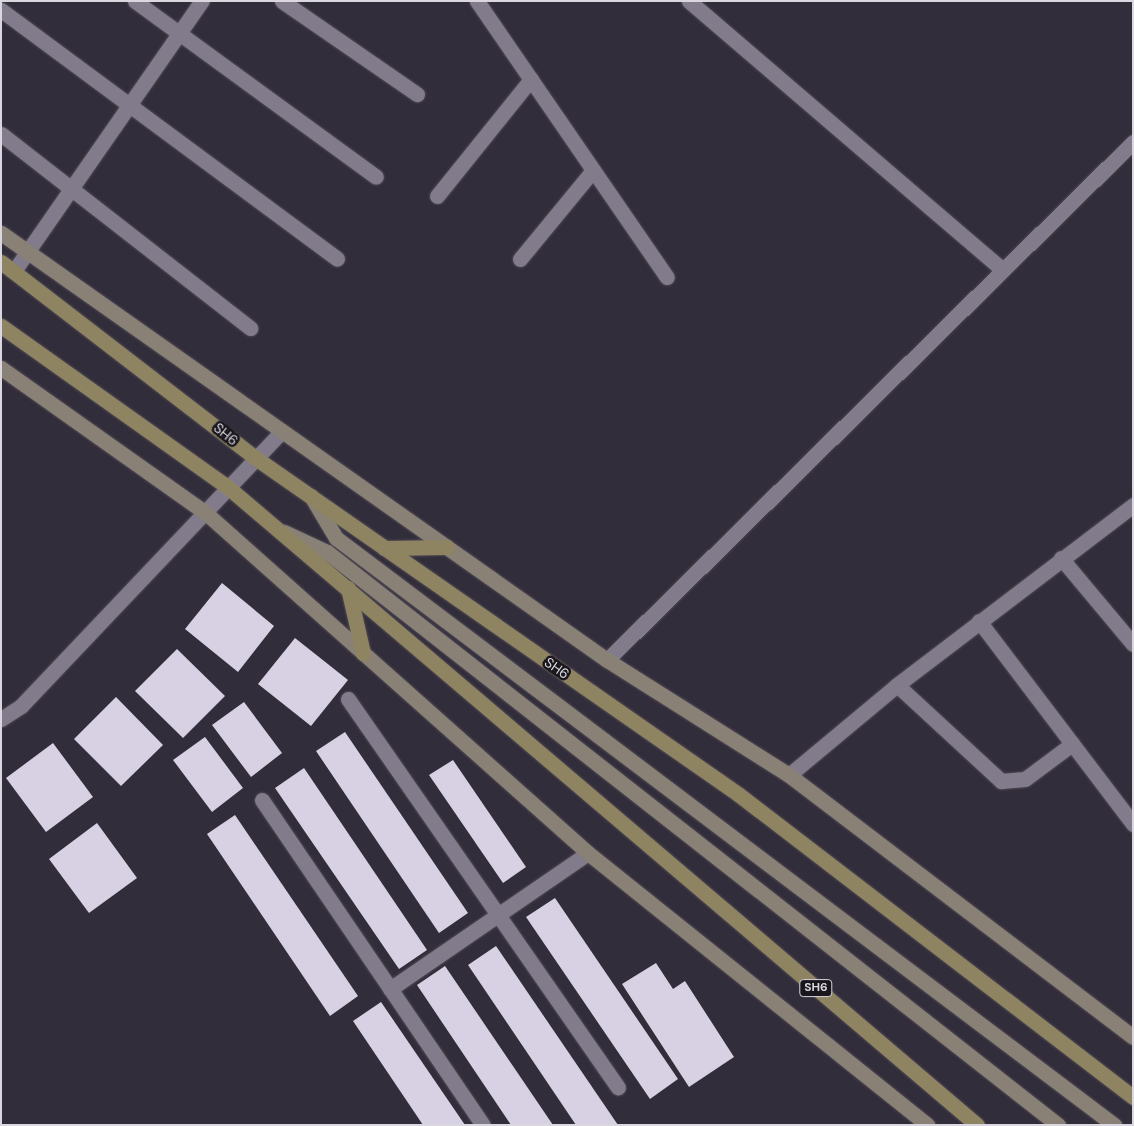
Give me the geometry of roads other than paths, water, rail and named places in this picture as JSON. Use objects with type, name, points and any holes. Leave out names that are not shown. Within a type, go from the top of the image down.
[{"type":"main road","name":"SH6","points":[[7,267],[257,459],[716,778],[1133,1097]]},
{"type":"main road","name":"SH6","points":[[1,326],[230,489],[977,1125]]},
{"type":"main road","points":[[384,548],[448,548]]},
{"type":"main road","points":[[348,588],[363,652]]},
{"type":"street","points":[[135,1],[376,177]]},
{"type":"street","points":[[7,267],[26,252],[129,108],[202,1]]},
{"type":"street","points":[[282,1],[417,94]]},
{"type":"street","points":[[477,1],[667,277]]},
{"type":"street","points":[[689,1],[1000,268]]},
{"type":"street","points":[[1,10],[129,108],[337,259]]},
{"type":"street","points":[[438,196],[531,79]]},
{"type":"street","points":[[1,134],[72,187],[250,328]]},
{"type":"street","points":[[607,660],[1000,268],[1133,142]]},
{"type":"street","points":[[520,259],[593,170]]},
{"type":"street","points":[[1,233],[607,660],[789,775],[1133,1037]]},
{"type":"street","points":[[1,368],[207,514],[588,852],[928,1125]]},
{"type":"street","points":[[1,718],[21,706],[207,514],[282,432]]},
{"type":"street","points":[[311,496],[336,538],[1114,1125]]},
{"type":"street","points":[[789,775],[897,685],[1061,558],[1133,505]]},
{"type":"street","points":[[279,530],[327,552],[1058,1125]]},
{"type":"street","points":[[1061,558],[1133,644]]},
{"type":"street","points":[[979,622],[1133,824]]},
{"type":"street","points":[[897,685],[1001,781],[1025,779],[1072,744]]},
{"type":"street","points":[[348,699],[618,1087]]},
{"type":"street","points":[[262,800],[484,1125]]},
{"type":"street","points":[[390,988],[496,913],[588,852]]}]
